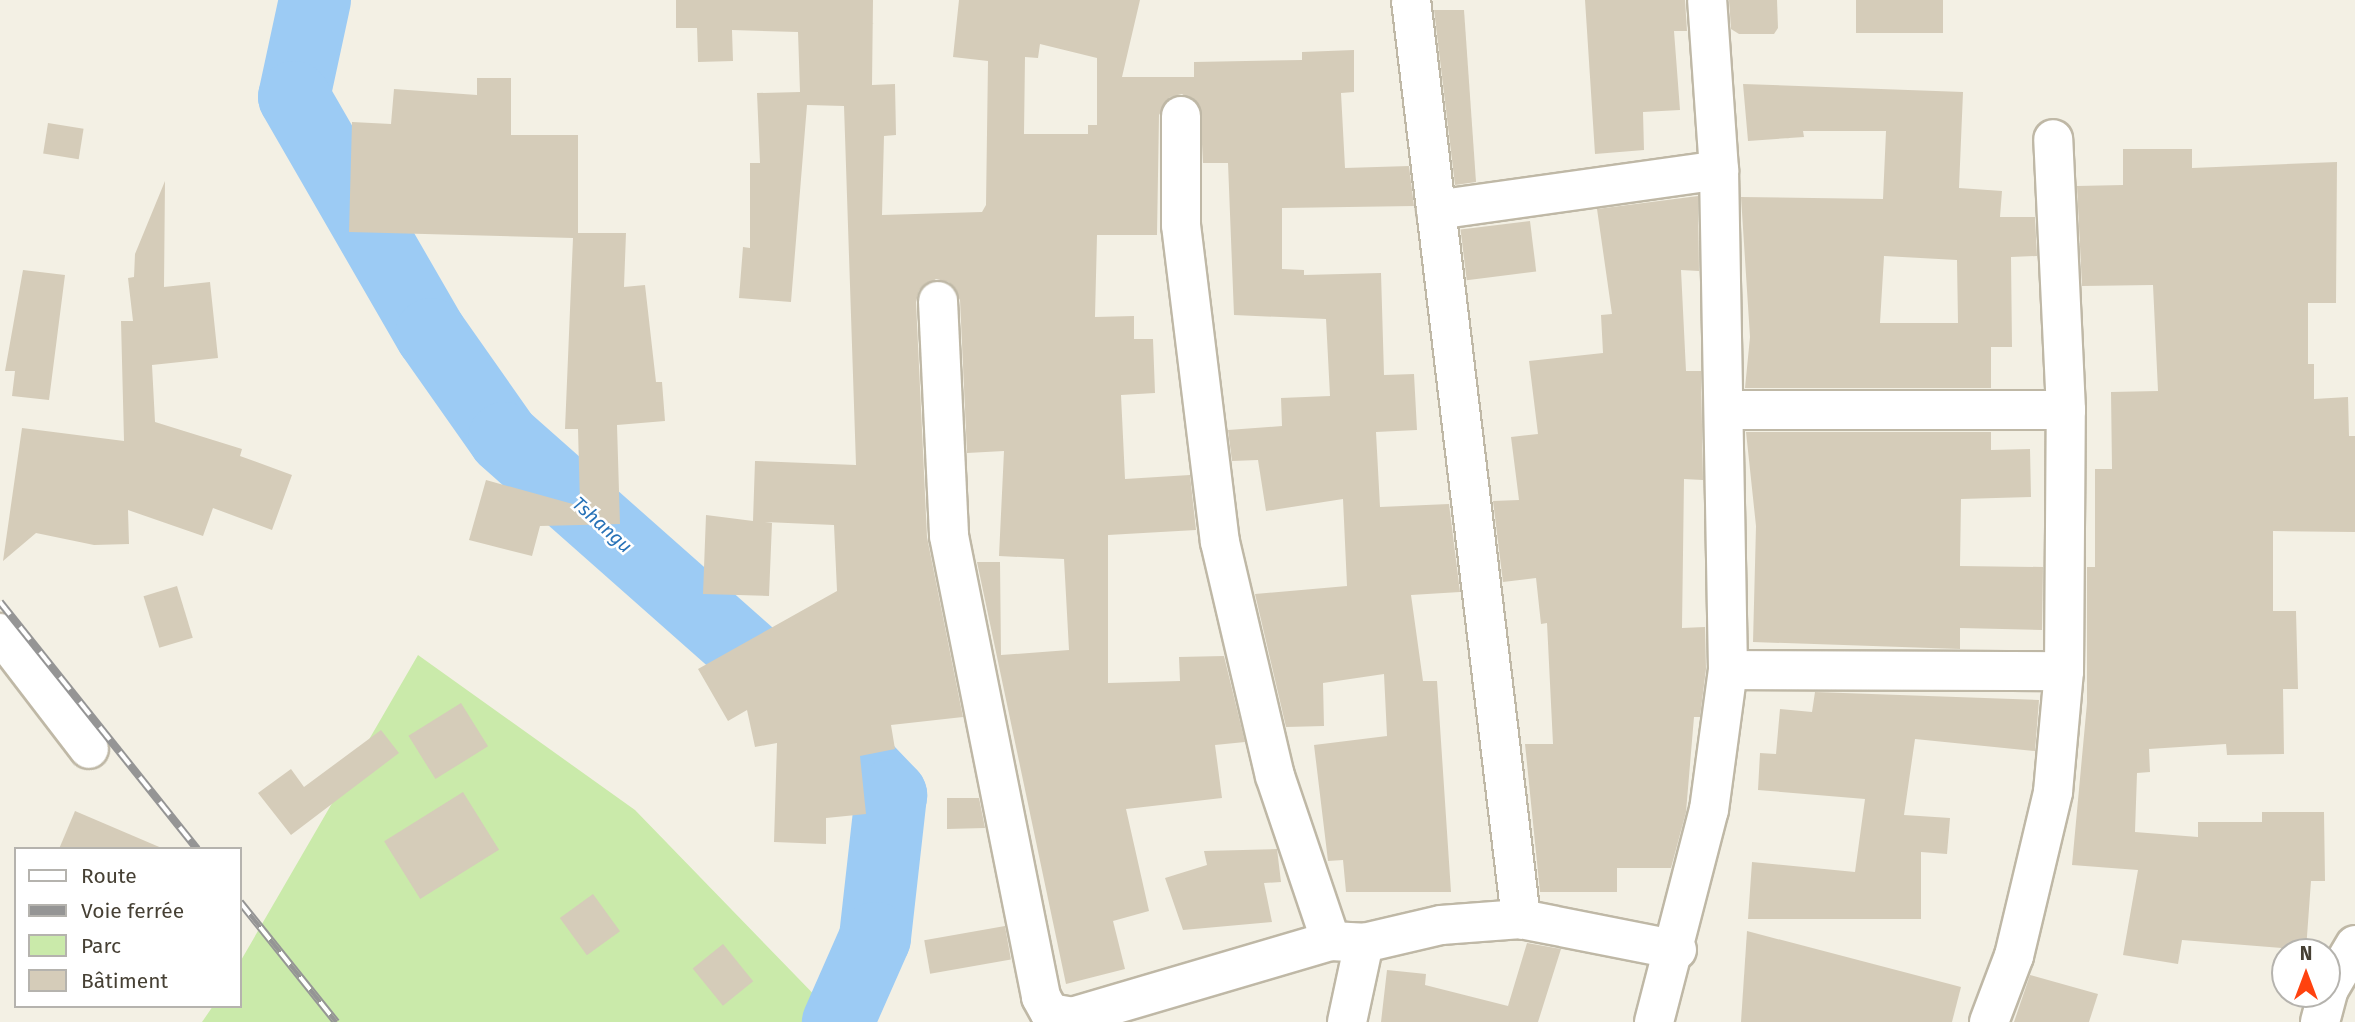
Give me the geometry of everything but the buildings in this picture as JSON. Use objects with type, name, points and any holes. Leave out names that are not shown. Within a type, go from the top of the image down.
[{"type":"street","points":[[1410,0],[1521,919]]},
{"type":"street","points":[[1654,1022],[1677,950],[1709,810],[1728,670],[1719,170],[1707,0]]},
{"type":"street","points":[[1181,117],[1181,225],[1220,542],[1275,776],[1347,942],[1347,1022]]},
{"type":"street","points":[[1989,1022],[2014,956],[2053,792],[2064,671],[2066,410],[2053,139]]},
{"type":"street","points":[[1436,210],[1719,170]]},
{"type":"street","points":[[938,301],[949,536],[1041,997],[1050,1013],[1072,1017],[1347,942],[1441,925],[1521,919],[1677,950]]},
{"type":"street","points":[[1725,410],[2066,410]]},
{"type":"street","points":[[0,633],[89,750]]},
{"type":"street","points":[[1728,670],[2064,671]]},
{"type":"street","points":[[2320,1022],[2329,989],[2355,946]]},
{"type":"green space","points":[[418,655],[635,810],[830,1011],[826,1022],[202,1022],[212,1008],[242,1008],[242,959]]},
{"type":"waterway","name":"Tshangu","points":[[315,0],[294,97],[431,334],[504,438],[800,700],[891,795],[875,938],[838,1022]]},
{"type":"railway","points":[[0,602],[195,847]]},
{"type":"railway","points":[[242,904],[336,1022]]}]
